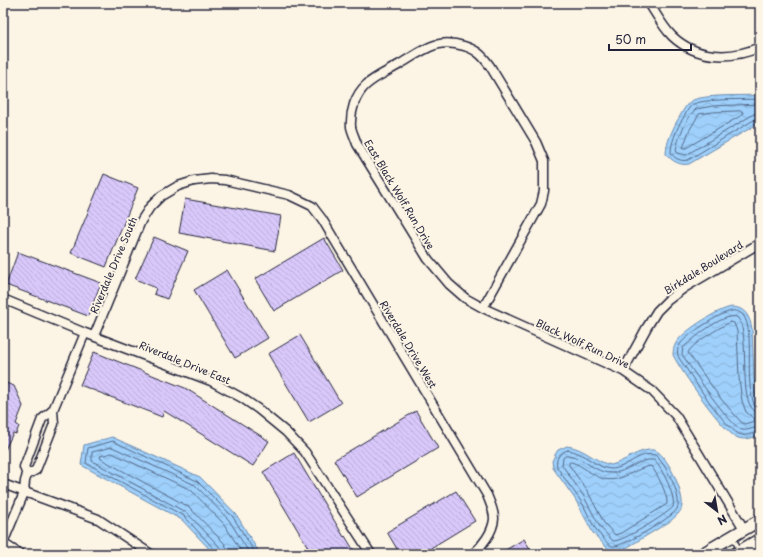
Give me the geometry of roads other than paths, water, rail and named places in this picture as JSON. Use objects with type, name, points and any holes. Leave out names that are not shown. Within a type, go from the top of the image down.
[{"type":"street","points":[[649,3],[672,36],[682,45],[694,50],[708,55],[734,55],[760,47]]},
{"type":"street","name":"East Black Wolf Run Drive","points":[[453,42],[469,47],[481,54],[490,66],[536,142],[544,161],[544,191],[541,204],[483,308],[465,298],[449,284],[428,259],[357,144],[351,128],[352,114],[356,100],[365,86],[377,77],[425,49],[440,43],[453,42]]},
{"type":"street","name":"Riverdale Drive South","points":[[94,336],[141,221],[150,207],[161,196],[178,186],[194,181],[211,179],[225,180],[289,195],[312,206]]},
{"type":"street","name":"Riverdale Drive West","points":[[312,206],[322,219],[487,495],[492,508],[494,520],[485,542],[473,554]]},
{"type":"street","name":"Birkdale Boulevard","points":[[623,371],[647,326],[657,311],[668,300],[684,288],[760,243]]},
{"type":"street","name":"Riverdale Drive East","points":[[3,299],[85,333],[211,381],[237,394],[258,408],[286,432],[305,452],[371,554]]},
{"type":"street","name":"Black Wolf Run Drive","points":[[483,308],[623,371],[652,391],[676,416],[744,530]]},
{"type":"street","points":[[20,554],[3,543],[24,493],[27,474],[24,467],[42,419],[52,410],[85,333]]},
{"type":"street","points":[[27,474],[36,470],[54,424],[52,410]]},
{"type":"street","points":[[3,484],[98,519],[151,554]]},
{"type":"street","points":[[702,554],[732,536],[758,523]]},
{"type":"street","points":[[739,553],[760,539]]},
{"type":"lane","points":[[732,536],[739,553]]},
{"type":"water","points":[[760,95],[760,121],[754,126],[689,164],[676,162],[666,154],[668,141],[673,129],[685,108],[691,101],[714,96]]},
{"type":"water","points":[[732,307],[737,307],[744,311],[750,320],[752,329],[756,398],[760,409],[760,435],[748,439],[736,437],[722,424],[693,386],[673,355],[677,342],[688,330],[711,315]]},
{"type":"water","points":[[112,437],[200,477],[236,514],[260,554],[214,554],[182,520],[81,465],[84,445]]},
{"type":"water","points":[[567,446],[579,449],[600,461],[611,465],[637,453],[654,450],[664,458],[674,474],[682,500],[680,511],[669,522],[628,547],[617,551],[608,549],[593,533],[575,499],[553,468],[552,461],[556,453],[558,450]]}]
